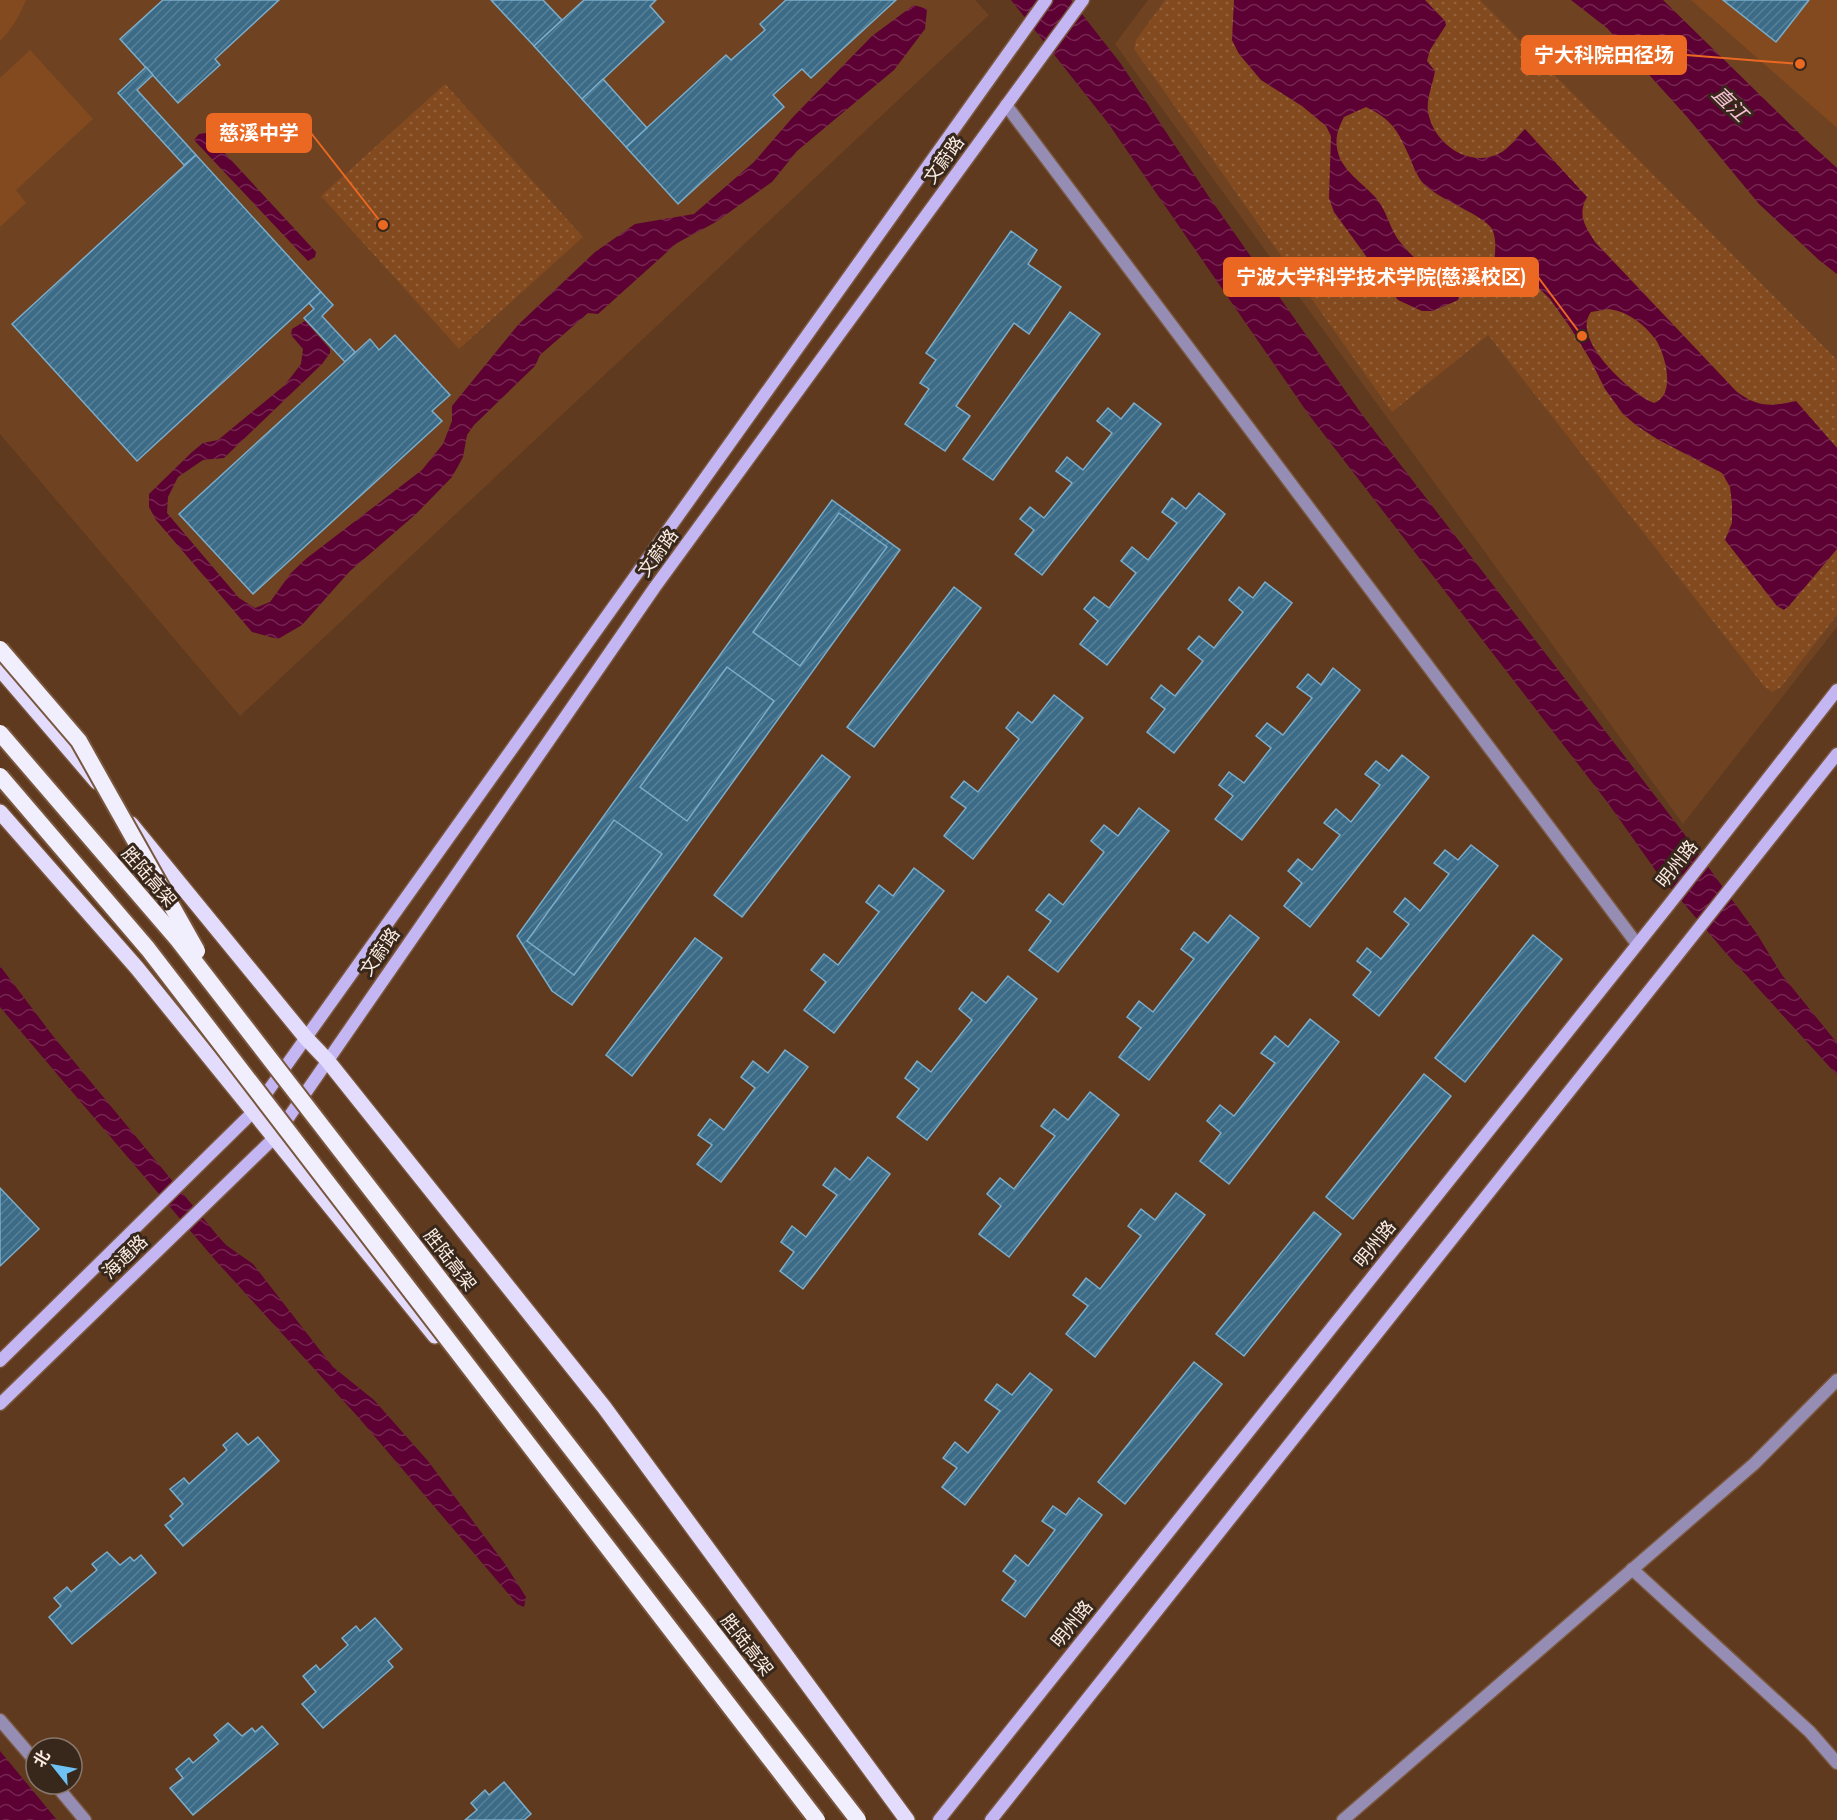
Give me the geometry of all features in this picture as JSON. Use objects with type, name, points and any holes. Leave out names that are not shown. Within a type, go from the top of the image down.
[{"type":"highway","points":[[0,649],[79,741],[226,1002]]},
{"type":"highway","name":"胜陆高架","points":[[0,733],[178,940],[858,1820]]},
{"type":"highway","points":[[0,776],[148,949],[817,1820]]},
{"type":"main road","name":"文蔚路","points":[[253,1112],[1046,0]]},
{"type":"main road","name":"文蔚路","points":[[274,1137],[655,587],[1083,0]]},
{"type":"main road","points":[[0,669],[95,779],[306,1038],[327,1060],[604,1407],[907,1820]]},
{"type":"main road","name":"明州路","points":[[939,1820],[1668,906],[1837,690]]},
{"type":"main road","points":[[991,1820],[1837,754]]},
{"type":"main road","points":[[0,812],[137,968],[826,1820]]},
{"type":"main road","name":"海通路","points":[[0,1361],[253,1112]]},
{"type":"main road","name":"海通路","points":[[0,1404],[274,1137]]},
{"type":"street","points":[[1006,105],[1637,944]]},
{"type":"street","points":[[1343,1820],[1754,1464],[1837,1380]]},
{"type":"street","points":[[1632,1569],[1810,1732],[1837,1763]]},
{"type":"street","points":[[0,1720],[24,1748]]},
{"type":"street","points":[[65,1796],[86,1820]]},
{"type":"shaded area","points":[[0,0],[975,0],[989,15],[240,716],[0,434]]},
{"type":"shaded area","points":[[0,0],[26,0],[15,22],[0,41]]},
{"type":"shaded area","points":[[1148,0],[1837,0],[1837,627],[1683,824],[1115,44]]},
{"type":"shaded area","points":[[1165,0],[1480,0],[1837,360],[1837,615],[1781,687],[1772,692],[1764,686],[1488,335],[1392,412],[1134,49],[1136,40]]},
{"type":"shaded area","points":[[1691,0],[1837,0],[1837,128]]},
{"type":"shaded area","points":[[30,50],[93,119],[16,190],[26,203],[0,227],[0,78]]},
{"type":"shaded area","points":[[445,84],[583,237],[459,349],[321,196]]},
{"type":"water","points":[[1011,0],[1071,0],[1121,64],[1209,197],[1363,416],[1682,831],[1757,934],[1782,975],[1837,1043],[1837,1075],[1726,953],[1656,871],[1608,803],[1309,415],[1108,123]]},
{"type":"water","points":[[1234,0],[1425,0],[1445,21],[1446,25],[1430,50],[1427,61],[1435,71],[1428,112],[1438,135],[1446,144],[1467,156],[1490,157],[1505,150],[1525,129],[1587,197],[1582,215],[1595,242],[1736,391],[1757,403],[1771,405],[1796,401],[1837,448],[1837,549],[1789,606],[1784,610],[1777,606],[1725,540],[1732,523],[1732,504],[1730,487],[1722,473],[1657,439],[1623,414],[1605,389],[1570,327],[1550,299],[1536,285],[1520,280],[1508,280],[1494,270],[1495,244],[1492,229],[1480,218],[1439,195],[1423,183],[1394,127],[1366,107],[1344,117],[1341,124],[1337,144],[1342,163],[1376,198],[1397,238],[1411,254],[1423,265],[1453,277],[1461,285],[1458,300],[1433,311],[1422,311],[1398,300],[1334,212],[1329,198],[1331,136],[1326,126],[1302,106],[1261,80],[1239,54],[1232,40]],"holes":[[[1609,309],[1641,324],[1660,347],[1666,365],[1667,384],[1661,399],[1654,403],[1644,398],[1618,377],[1596,350],[1589,336],[1587,323],[1591,312]]]},
{"type":"water","name":"直江","points":[[1571,0],[1663,0],[1837,168],[1837,274],[1759,204],[1688,118],[1607,28]]},
{"type":"water","points":[[914,5],[927,9],[925,29],[894,70],[797,151],[772,182],[714,223],[677,243],[598,314],[588,313],[540,355],[535,366],[474,425],[467,435],[463,457],[452,477],[416,514],[349,572],[302,625],[278,639],[252,632],[156,520],[149,507],[149,494],[203,443],[218,440],[285,385],[301,364],[303,349],[291,335],[292,329],[305,321],[330,349],[330,353],[322,364],[224,458],[203,460],[178,477],[168,497],[167,513],[239,598],[255,608],[270,602],[291,573],[307,558],[422,470],[443,444],[452,421],[452,406],[518,325],[595,252],[635,224],[694,214],[754,162],[793,117],[872,36]]},
{"type":"water","points":[[206,133],[316,252],[315,257],[308,261],[194,140],[199,134]]},
{"type":"water","points":[[0,966],[53,1036],[217,1235],[226,1245],[253,1264],[333,1367],[374,1400],[428,1461],[505,1564],[526,1597],[524,1607],[517,1604],[359,1418],[216,1261],[0,1007]]},
{"type":"water","points":[[0,1751],[24,1780],[24,1796],[37,1796],[57,1820],[0,1820]]},
{"type":"building","points":[[163,0],[279,0],[215,59],[220,65],[178,103],[120,39]]},
{"type":"building","points":[[491,0],[543,0],[562,20],[534,46]]},
{"type":"building","points":[[584,0],[656,0],[650,6],[664,22],[582,99],[534,46]]},
{"type":"building","points":[[786,0],[896,0],[811,78],[802,69],[773,95],[784,107],[678,204],[626,147],[726,55],[731,60],[765,30],[760,24]]},
{"type":"building","points":[[1723,0],[1809,0],[1776,42]]},
{"type":"building","points":[[146,67],[153,75],[137,90],[196,155],[184,165],[118,93]]},
{"type":"building","points":[[603,79],[647,128],[626,147],[582,99]]},
{"type":"building","points":[[196,155],[321,292],[137,461],[12,324]]},
{"type":"building","points":[[1011,231],[1037,250],[1028,264],[1061,287],[1029,334],[1014,323],[956,406],[970,416],[945,451],[905,424],[929,389],[920,383],[936,360],[926,353]]},
{"type":"building","points":[[321,292],[333,305],[322,316],[355,352],[345,362],[304,318],[314,309],[309,303]]},
{"type":"building","points":[[1070,312],[1100,334],[993,480],[963,459]]},
{"type":"building","points":[[395,335],[450,395],[432,411],[442,421],[253,594],[179,514],[370,339],[379,350]]},
{"type":"building","points":[[1134,403],[1161,424],[1042,575],[1015,554],[1034,530],[1020,519],[1030,507],[1044,518],[1072,483],[1056,471],[1067,457],[1083,470],[1112,433],[1097,421],[1108,408],[1121,419]]},
{"type":"building","points":[[1199,493],[1225,514],[1107,665],[1080,644],[1098,621],[1084,609],[1094,597],[1109,608],[1136,573],[1121,561],[1132,547],[1148,560],[1177,523],[1162,512],[1172,498],[1186,509]]},
{"type":"building","points":[[832,500],[900,550],[572,1005],[552,991],[517,936]]},
{"type":"building","points":[[839,513],[887,547],[800,666],[753,632]]},
{"type":"building","points":[[1265,582],[1292,603],[1174,753],[1147,732],[1165,709],[1151,698],[1161,685],[1175,696],[1203,661],[1188,649],[1199,636],[1214,648],[1243,612],[1229,600],[1239,587],[1253,598]]},
{"type":"building","points":[[954,587],[981,608],[874,747],[847,727]]},
{"type":"building","points":[[727,667],[774,701],[687,821],[640,787]]},
{"type":"building","points":[[1333,668],[1360,690],[1242,840],[1215,819],[1233,796],[1219,785],[1229,772],[1244,783],[1271,748],[1256,736],[1267,723],[1283,735],[1312,698],[1297,687],[1308,674],[1321,685]]},
{"type":"building","points":[[1054,695],[1083,718],[973,859],[944,836],[966,808],[951,797],[964,781],[978,792],[1019,739],[1006,728],[1018,712],[1032,723]]},
{"type":"building","points":[[822,755],[850,777],[742,917],[714,895]]},
{"type":"building","points":[[1402,755],[1429,777],[1310,927],[1284,906],[1302,883],[1288,871],[1298,859],[1312,870],[1340,835],[1324,823],[1336,809],[1351,822],[1380,785],[1365,774],[1376,761],[1389,771]]},
{"type":"building","points":[[1139,808],[1169,831],[1058,972],[1029,950],[1051,921],[1036,910],[1049,894],[1063,905],[1104,852],[1091,841],[1104,825],[1118,836]]},
{"type":"building","points":[[614,820],[662,854],[574,975],[527,941]]},
{"type":"building","points":[[1471,845],[1498,866],[1379,1016],[1353,995],[1371,972],[1357,961],[1367,948],[1381,959],[1409,924],[1394,912],[1405,898],[1420,911],[1449,874],[1434,863],[1445,850],[1458,860]]},
{"type":"building","points":[[914,868],[944,891],[834,1033],[804,1010],[826,982],[811,970],[824,954],[838,965],[879,912],[866,902],[879,885],[893,896]]},
{"type":"building","points":[[1230,915],[1259,938],[1149,1080],[1119,1057],[1141,1028],[1127,1017],[1139,1001],[1153,1012],[1194,959],[1181,949],[1194,932],[1208,943]]},
{"type":"building","points":[[1533,935],[1562,959],[1465,1082],[1435,1058]]},
{"type":"building","points":[[695,938],[722,958],[632,1076],[606,1055]]},
{"type":"building","points":[[1008,976],[1037,999],[927,1140],[897,1117],[919,1089],[905,1078],[917,1061],[931,1072],[972,1020],[959,1009],[972,992],[986,1003]]},
{"type":"building","points":[[1310,1019],[1339,1042],[1229,1184],[1200,1161],[1221,1133],[1207,1121],[1220,1105],[1234,1116],[1275,1063],[1261,1053],[1275,1036],[1288,1047]]},
{"type":"building","points":[[785,1050],[808,1067],[721,1182],[697,1164],[712,1145],[698,1135],[710,1119],[724,1130],[755,1088],[741,1077],[753,1061],[768,1073]]},
{"type":"building","points":[[1424,1074],[1451,1096],[1353,1219],[1326,1197]]},
{"type":"building","points":[[1090,1092],[1119,1115],[1009,1257],[979,1234],[1001,1206],[987,1194],[1000,1178],[1014,1189],[1055,1136],[1041,1126],[1054,1109],[1068,1120]]},
{"type":"building","points":[[868,1157],[890,1174],[803,1289],[780,1271],[794,1252],[781,1242],[792,1226],[806,1237],[837,1195],[823,1185],[835,1168],[850,1180]]},
{"type":"building","points":[[0,1188],[39,1229],[0,1266]]},
{"type":"building","points":[[1176,1193],[1205,1215],[1095,1357],[1066,1334],[1088,1306],[1073,1295],[1086,1278],[1100,1289],[1141,1236],[1128,1226],[1141,1209],[1155,1220]]},
{"type":"building","points":[[1314,1212],[1341,1234],[1244,1356],[1216,1334]]},
{"type":"building","points":[[1194,1362],[1222,1384],[1125,1504],[1098,1482]]},
{"type":"building","points":[[1030,1373],[1052,1390],[965,1505],[942,1487],[957,1468],[943,1458],[955,1442],[968,1453],[1000,1411],[985,1400],[997,1384],[1012,1395]]},
{"type":"building","points":[[237,1433],[248,1445],[258,1437],[279,1461],[183,1546],[165,1525],[173,1519],[170,1516],[183,1504],[170,1489],[184,1478],[189,1484],[227,1450],[223,1445]]},
{"type":"building","points":[[1079,1498],[1102,1515],[1025,1617],[1002,1600],[1016,1581],[1003,1571],[1015,1555],[1028,1566],[1055,1530],[1042,1521],[1053,1506],[1066,1515]]},
{"type":"building","points":[[107,1552],[120,1565],[130,1557],[134,1561],[141,1555],[156,1573],[72,1644],[49,1617],[61,1606],[54,1598],[67,1587],[71,1592],[97,1570],[92,1564]]},
{"type":"building","points":[[375,1618],[402,1649],[388,1661],[393,1667],[323,1728],[302,1704],[316,1692],[303,1676],[316,1665],[320,1670],[348,1645],[342,1638],[356,1626],[360,1631]]},
{"type":"building","points":[[228,1723],[242,1736],[252,1728],[255,1732],[262,1726],[278,1744],[193,1815],[170,1788],[183,1778],[176,1769],[189,1758],[193,1763],[219,1741],[214,1735]]},
{"type":"building","points":[[504,1782],[531,1814],[524,1820],[465,1820],[477,1810],[471,1803],[485,1790],[489,1795]]},
{"type":"place","name":"宁大科院田径场","points":[[1800,64]]},
{"type":"place","name":"慈溪中学","points":[[383,225]]},
{"type":"place","name":"宁波大学科学技术学院(慈溪校区)","points":[[1582,336]]}]
